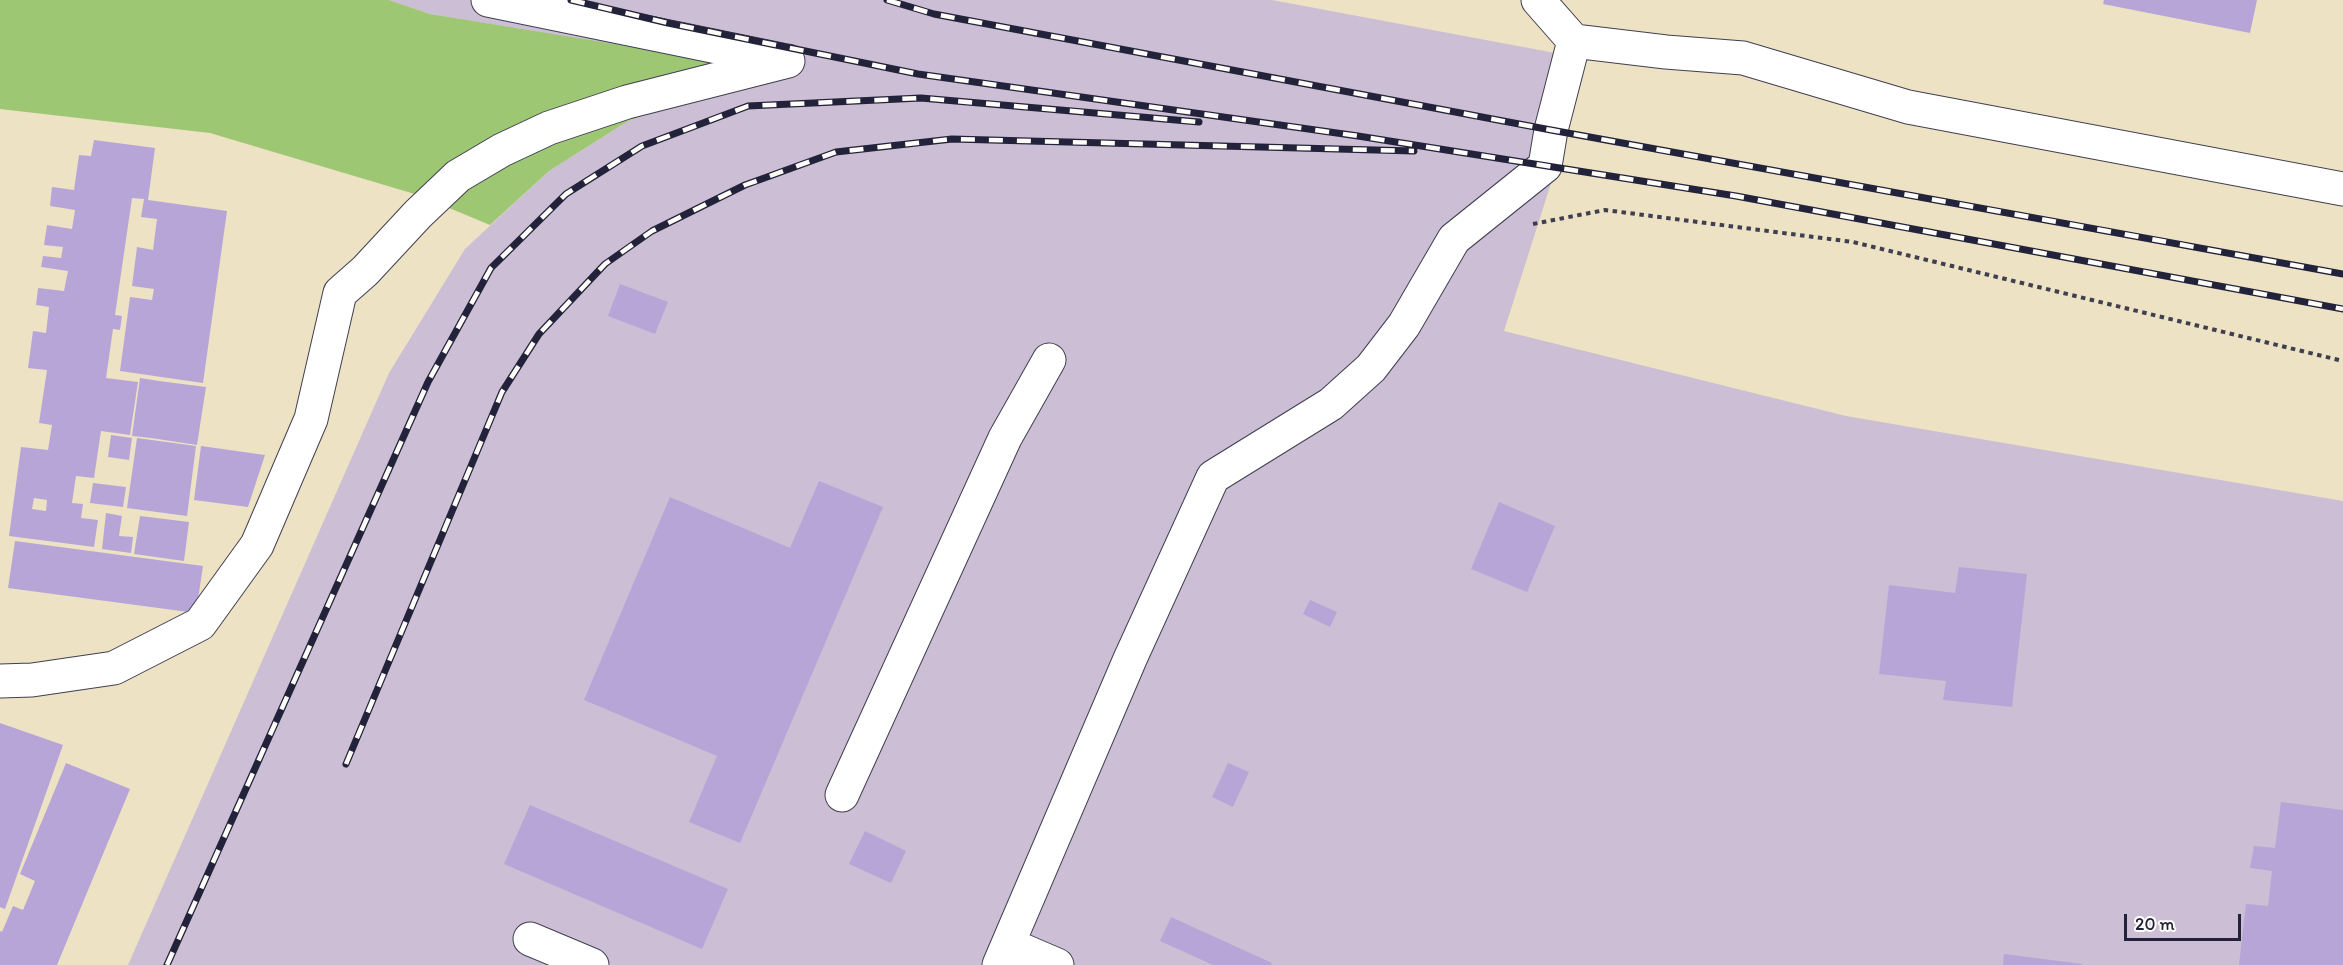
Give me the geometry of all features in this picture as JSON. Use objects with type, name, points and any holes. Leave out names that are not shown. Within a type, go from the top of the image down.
[{"type":"street","points":[[0,681],[32,680],[114,668],[200,624],[257,545],[311,419],[340,293],[365,271],[418,214],[458,176],[502,150],[549,128],[627,102],[788,62],[488,0]]},
{"type":"street","points":[[1538,0],[1574,40],[1666,52],[1743,58],[1908,107],[2343,189]]},
{"type":"street","points":[[1057,965],[1004,954],[1134,648],[1213,477],[1331,404],[1371,368],[1404,325],[1454,239],[1545,166],[1551,130],[1574,40]]},
{"type":"street","points":[[842,795],[1005,438],[1049,360]]},
{"type":"street","points":[[530,939],[592,965]]},
{"type":"path","points":[[1524,226],[1605,210],[1853,242],[2343,361]]},
{"type":"shaded area","points":[[389,0],[1272,0],[1582,58],[1552,180],[1504,331],[1846,416],[2343,501],[2343,965],[128,965],[389,373],[465,249],[549,171],[628,121],[767,70],[430,14]]},
{"type":"green space","points":[[0,0],[389,0],[430,14],[768,69],[628,121],[549,171],[490,225],[418,195],[210,133],[0,109]]},
{"type":"building","points":[[2104,0],[2257,0],[2250,33],[2103,4]]},
{"type":"building","points":[[94,140],[155,148],[148,200],[227,211],[203,383],[120,371],[130,297],[152,300],[154,289],[132,286],[137,247],[153,250],[157,219],[141,217],[144,199],[132,198],[115,315],[122,316],[120,330],[113,329],[106,378],[138,382],[130,435],[101,431],[94,478],[76,476],[72,503],[83,504],[81,518],[98,520],[94,547],[9,536],[21,447],[48,450],[52,425],[39,423],[47,370],[28,368],[33,331],[46,333],[49,307],[36,305],[38,288],[64,291],[68,271],[41,267],[43,256],[61,258],[63,247],[44,245],[47,225],[72,229],[75,210],[50,206],[52,187],[74,190],[79,155],[91,156]],"holes":[[[34,498],[47,500],[46,511],[32,509]]]},
{"type":"building","points":[[620,284],[668,302],[655,334],[608,316]]},
{"type":"building","points":[[140,378],[159,381],[151,438],[132,436]]},
{"type":"building","points":[[159,381],[206,387],[197,445],[151,438]]},
{"type":"building","points":[[111,435],[132,438],[129,460],[108,457]]},
{"type":"building","points":[[137,438],[196,446],[187,516],[127,508]]},
{"type":"building","points":[[201,446],[265,455],[248,507],[194,500]]},
{"type":"building","points":[[819,481],[883,507],[740,843],[689,822],[717,756],[584,700],[670,497],[790,548]]},
{"type":"building","points":[[93,483],[126,487],[123,507],[90,503]]},
{"type":"building","points":[[1499,502],[1555,526],[1527,592],[1471,569]]},
{"type":"building","points":[[106,513],[122,516],[119,536],[133,537],[131,553],[102,549]]},
{"type":"building","points":[[140,516],[189,522],[184,561],[134,554]]},
{"type":"building","points":[[15,541],[203,566],[196,613],[8,588]]},
{"type":"building","points":[[1959,567],[2027,574],[2012,707],[1943,700],[1946,681],[1879,674],[1889,585],[1955,593]]},
{"type":"building","points":[[1310,600],[1337,612],[1330,627],[1303,614]]},
{"type":"building","points":[[0,723],[63,745],[5,909],[0,907]]},
{"type":"building","points":[[66,763],[130,789],[57,965],[0,965],[0,931],[2,932],[13,906],[23,910],[35,881],[20,874]]},
{"type":"building","points":[[1228,763],[1249,772],[1233,807],[1212,797]]},
{"type":"building","points":[[2281,802],[2343,810],[2343,965],[2239,965],[2246,904],[2268,906],[2272,871],[2250,868],[2254,846],[2275,848]]},
{"type":"building","points":[[530,805],[728,889],[702,949],[504,864]]},
{"type":"building","points":[[865,831],[906,851],[891,883],[849,864]]},
{"type":"building","points":[[1171,917],[1272,963],[1271,965],[1213,965],[1160,941]]},
{"type":"building","points":[[2004,954],[2082,964],[2082,965],[2003,965]]},
{"type":"railway","points":[[571,0],[668,23],[918,74],[1358,136],[1736,196],[2343,309]]},
{"type":"railway","points":[[887,0],[934,14],[1551,130],[2343,274]]},
{"type":"railway","points":[[167,965],[428,382],[491,268],[566,194],[642,146],[748,106],[921,98],[1199,122]]},
{"type":"railway","points":[[346,764],[502,392],[539,334],[605,264],[652,231],[745,185],[836,152],[952,139],[1414,151]]}]
